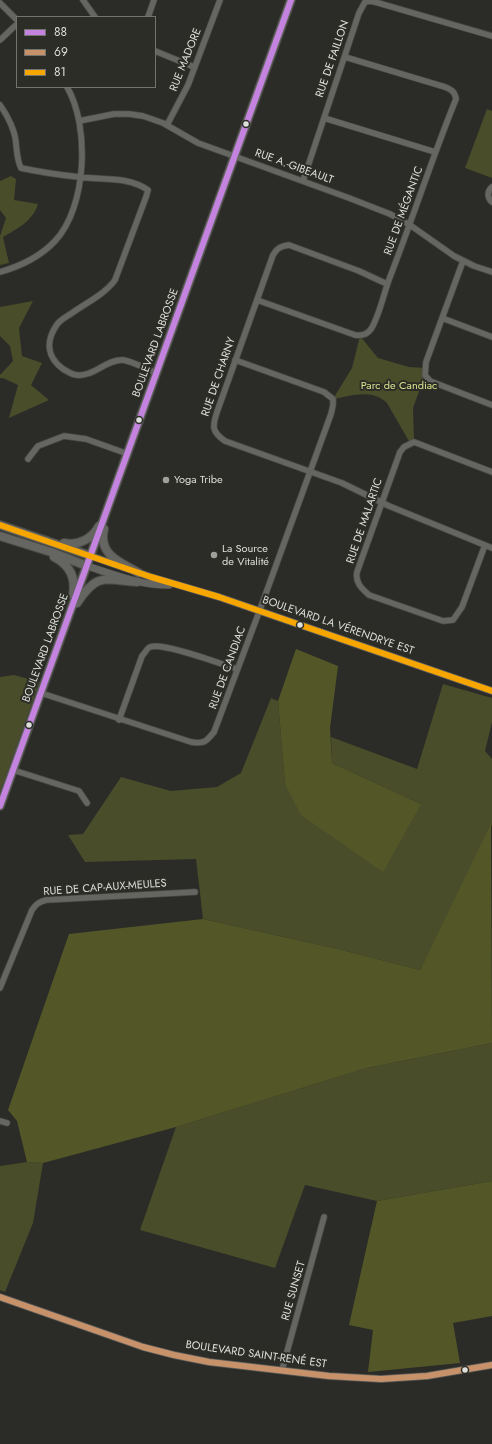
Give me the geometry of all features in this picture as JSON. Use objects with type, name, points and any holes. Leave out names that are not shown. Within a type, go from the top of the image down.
[{"type":"main road","name":"BOULEVARD LABROSSE","points":[[0,806],[42,693],[69,614],[88,566],[291,0]]},
{"type":"main road","points":[[46,540],[71,544],[77,544],[83,541],[97,529],[108,509]]},
{"type":"main road","points":[[108,509],[102,535],[104,547],[109,554],[139,573]]},
{"type":"main road","name":"BOULEVARD LA VÉRENDRYE EST","points":[[0,525],[91,556]]},
{"type":"main road","name":"BOULEVARD LA VÉRENDRYE EST","points":[[0,536],[88,566]]},
{"type":"main road","points":[[37,549],[59,560],[71,572],[74,588],[69,614]]},
{"type":"main road","points":[[69,614],[86,590],[95,582],[107,579],[137,582]]},
{"type":"street","points":[[83,0],[95,16]]},
{"type":"street","points":[[148,16],[154,0]]},
{"type":"street","name":"RUE MADORE","points":[[167,125],[188,85],[220,0]]},
{"type":"street","name":"RUE DE FAILLON","points":[[303,181],[362,6],[366,2],[371,1],[492,36]]},
{"type":"street","points":[[0,3],[16,19]]},
{"type":"street","points":[[0,40],[16,25]]},
{"type":"street","points":[[156,51],[194,67]]},
{"type":"street","name":"RUE DE MÉGANTIC","points":[[257,300],[360,336],[365,335],[371,329],[410,225],[435,152],[456,99],[455,94],[451,89],[345,56]]},
{"type":"street","points":[[0,272],[17,267],[42,253],[56,240],[71,215],[77,198],[82,152],[79,121],[70,93],[67,88]]},
{"type":"street","points":[[0,105],[12,128],[16,143],[18,163],[21,168],[80,177],[113,179],[133,183],[148,190],[115,280],[106,290],[62,319],[55,327],[49,349],[52,357],[59,365],[67,371],[77,375],[90,372],[115,361],[123,360],[157,374]]},
{"type":"street","name":"RUE A.-GIBEAULT","points":[[79,121],[114,114],[143,116],[167,125],[198,143],[378,209],[410,225],[463,261],[492,272]]},
{"type":"street","points":[[324,118],[435,152]]},
{"type":"street","points":[[492,187],[488,193],[488,197],[492,202]]},
{"type":"street","name":"RUE DE CHARNY","points":[[387,284],[359,271],[289,245],[279,247],[273,255],[235,360],[214,422],[215,433],[225,441],[342,483],[382,503],[492,548]]},
{"type":"street","points":[[463,261],[426,362],[425,374],[435,383],[492,405]]},
{"type":"street","points":[[442,318],[492,337]]},
{"type":"street","name":"RUE DE CANDIAC","points":[[42,693],[119,720],[191,742],[200,743],[206,741],[214,732],[260,611],[333,405],[333,399],[324,392],[235,360]]},
{"type":"street","points":[[28,459],[38,446],[64,436],[86,439],[128,454]]},
{"type":"street","name":"RUE DE MALARTIC","points":[[485,545],[462,607],[453,620],[443,621],[369,595],[362,589],[357,580],[356,576],[400,452],[404,447],[414,442],[492,472]]},
{"type":"street","name":"BOULEVARD LA VÉRENDRYE EST","points":[[91,556],[139,573],[217,596],[492,691]]},
{"type":"street","name":"BOULEVARD LA VÉRENDRYE EST","points":[[88,566],[137,582],[155,585],[177,584]]},
{"type":"street","points":[[119,720],[142,656],[148,648],[152,646],[169,648],[237,669]]},
{"type":"street","points":[[13,770],[79,791],[87,803]]},
{"type":"street","name":"RUE DE CAP-AUX-MEULES","points":[[0,988],[32,910],[36,904],[41,901],[195,892]]},
{"type":"street","points":[[0,1121],[7,1123]]},
{"type":"street","name":"RUE SUNSET","points":[[282,1370],[324,1217]]},
{"type":"street","name":"BOULEVARD SAINT-RENÉ EST","points":[[0,1298],[95,1331],[156,1350],[209,1362],[329,1376],[381,1379],[426,1376],[492,1365]]},
{"type":"green space","points":[[487,109],[492,111],[492,178],[465,168]]},
{"type":"green space","points":[[11,176],[16,179],[14,200],[38,204],[36,210],[28,220],[19,228],[3,237],[9,263],[0,265],[0,236],[6,218],[0,210],[0,181]]},
{"type":"green space","points":[[33,301],[19,328],[22,356],[42,363],[31,385],[49,400],[9,418],[18,385],[0,378],[0,375],[13,361],[10,346],[0,336],[0,307]]},
{"type":"green space","name":"Parc de Candiac","points":[[360,336],[378,358],[409,367],[425,368],[425,375],[413,408],[414,442],[410,443],[387,403],[381,398],[368,394],[361,394],[333,399],[352,368]]},
{"type":"green space","points":[[296,649],[338,666],[330,728],[332,763],[421,804],[383,872],[301,815],[285,784],[278,701]]},
{"type":"green space","points":[[14,675],[39,682],[0,796],[0,677]]},
{"type":"green space","points":[[443,684],[492,698],[492,722],[485,751],[492,759],[492,825],[420,970],[338,949],[203,919],[196,859],[85,862],[68,835],[83,834],[121,777],[171,791],[217,787],[241,773],[271,698],[278,701],[285,784],[421,804],[332,763],[331,737],[417,769]]},
{"type":"green space","points":[[491,824],[492,1043],[367,1068],[176,1127],[43,1163],[27,1162],[17,1121],[8,1110],[69,934],[203,919],[338,949],[420,970]]},
{"type":"green space","points":[[492,1043],[492,1181],[377,1201],[305,1185],[275,1268],[140,1230],[176,1127],[367,1068]]},
{"type":"green space","points":[[27,1162],[43,1163],[33,1223],[5,1292],[0,1290],[0,1166]]},
{"type":"green space","points":[[492,1181],[492,1316],[453,1323],[460,1363],[368,1372],[373,1330],[349,1325],[377,1201]]},
{"type":"transit line","name":"88","points":[[0,806],[291,0]]},
{"type":"transit line","name":"81","points":[[0,525],[151,577],[219,597],[492,691]]},
{"type":"transit line","name":"69","points":[[0,1297],[143,1347],[209,1362],[329,1376],[381,1379],[427,1376],[492,1365]]},
{"type":"place","name":"Yoga Tribe","points":[[166,480]]},
{"type":"place","name":"La Source de Vitalité","points":[[214,555]]}]
